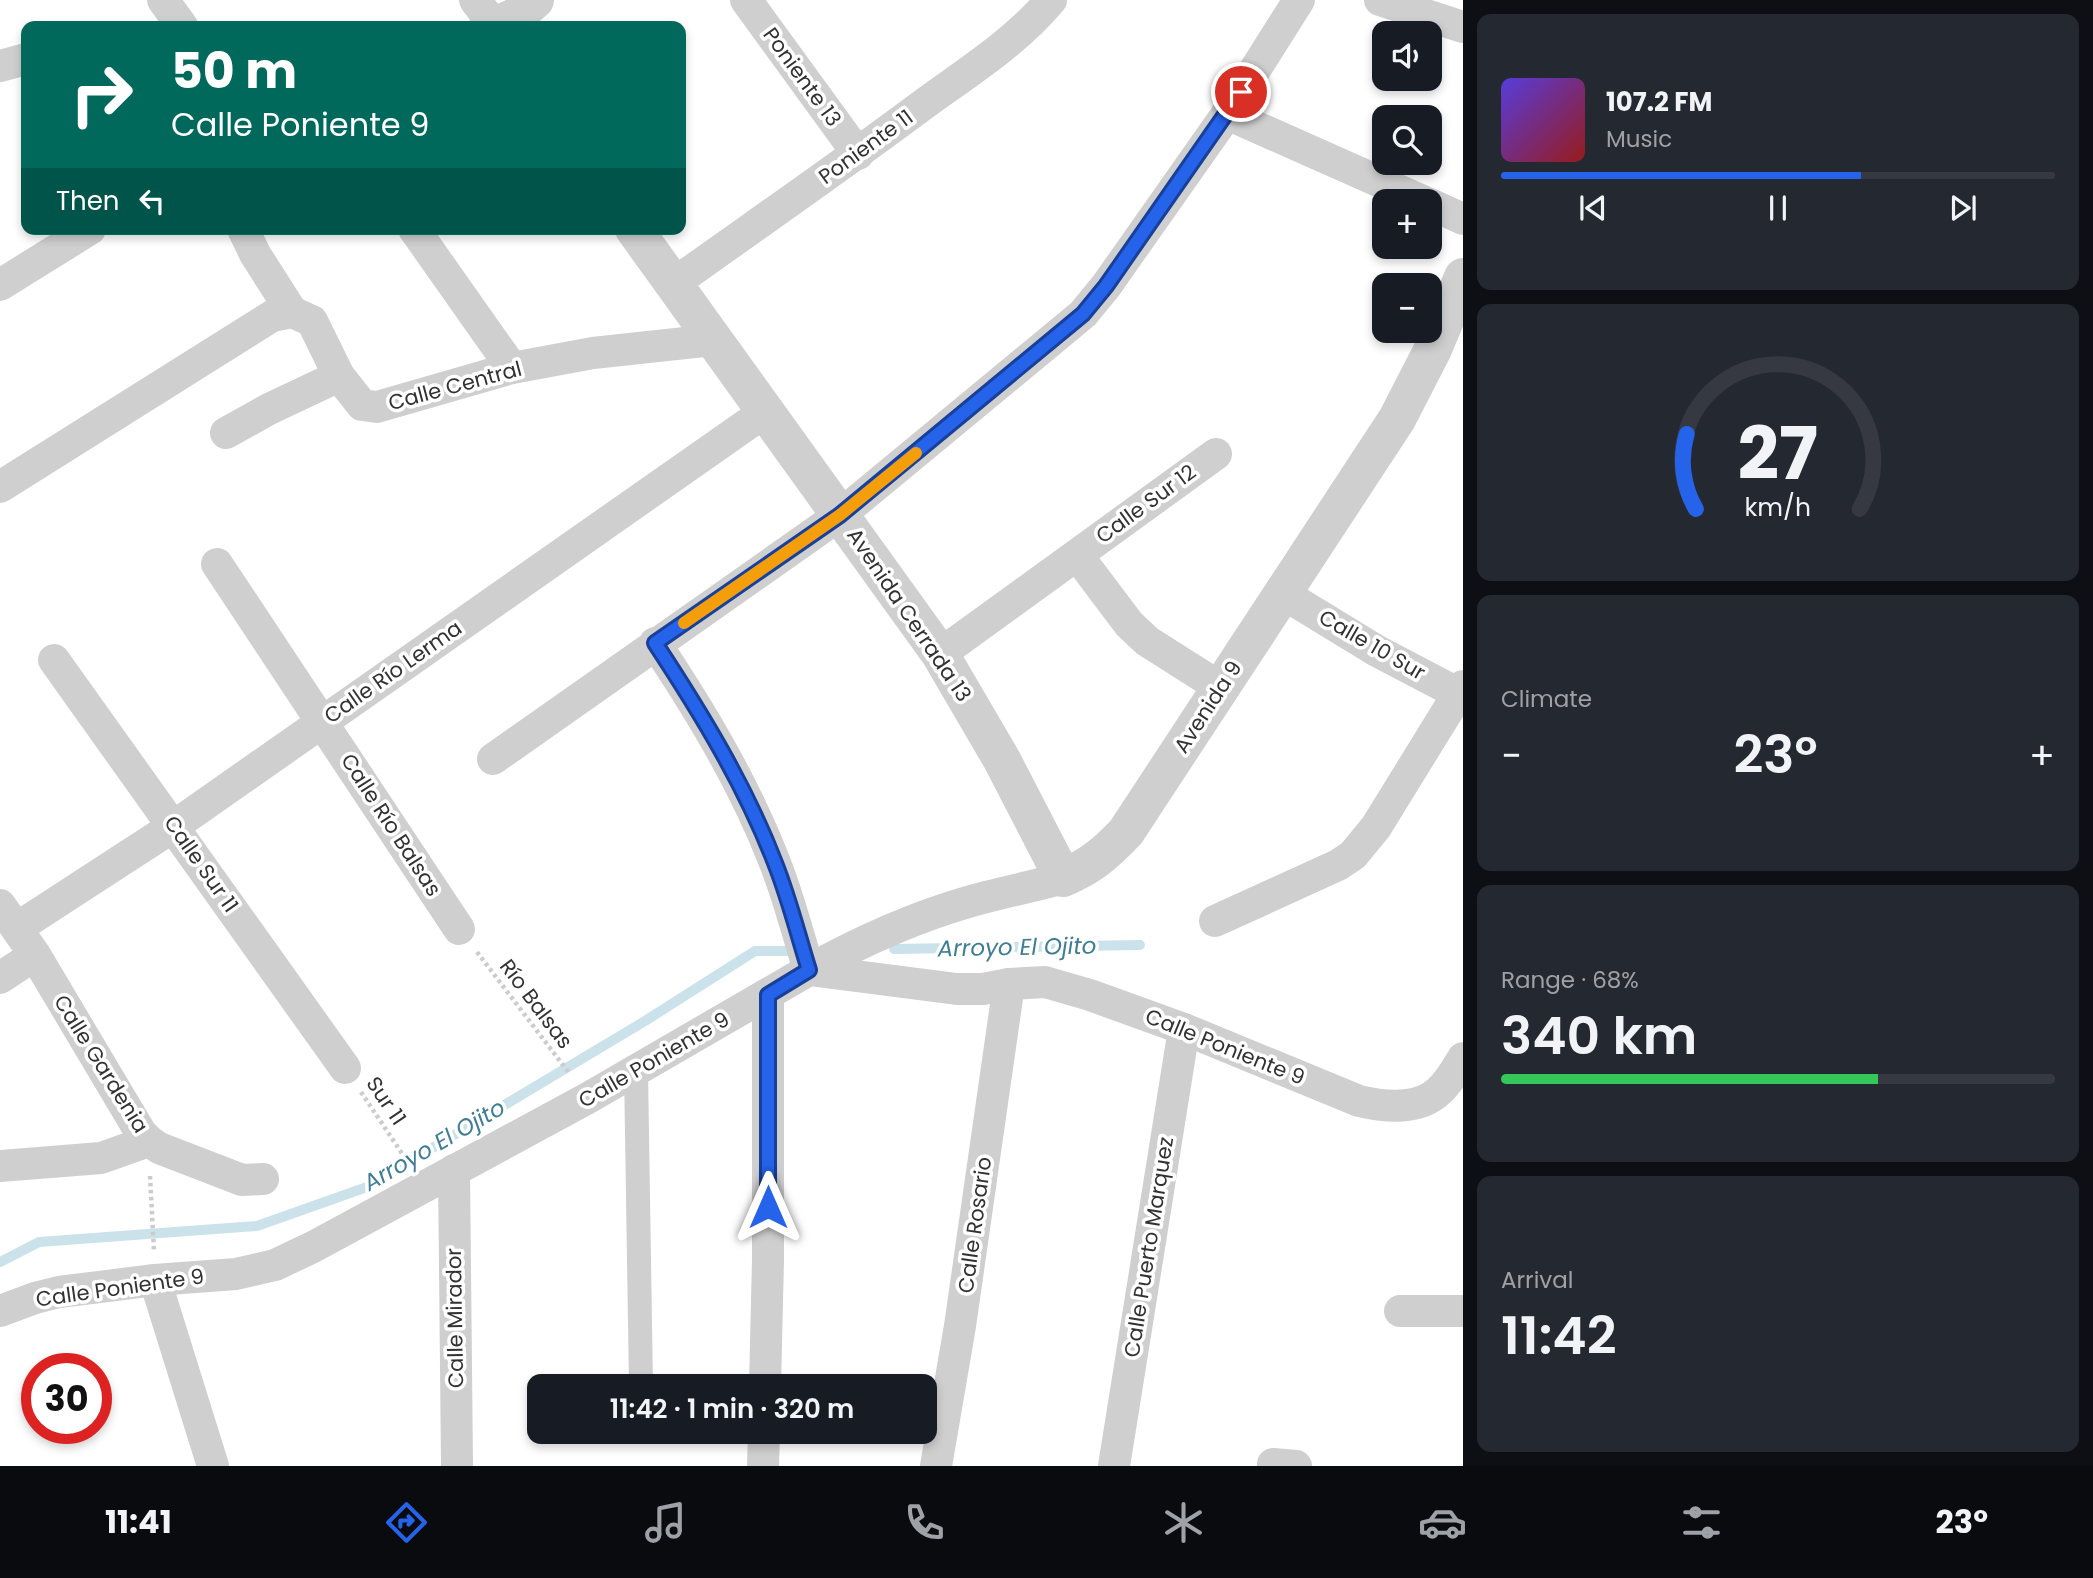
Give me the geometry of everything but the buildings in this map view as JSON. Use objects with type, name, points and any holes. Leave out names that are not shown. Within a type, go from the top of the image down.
[{"type":"street","points":[[163,0],[178,21]]},
{"type":"street","points":[[487,19],[515,17],[536,0]]},
{"type":"street","name":"Poniente 13","points":[[746,0],[858,153]]},
{"type":"street","name":"Poniente 11","points":[[673,284],[1009,42],[1035,19],[1051,0]]},
{"type":"street","points":[[493,759],[840,515],[1083,314],[1106,286],[1227,114],[1299,0]]},
{"type":"street","points":[[1380,0],[1463,27]]},
{"type":"street","points":[[0,66],[21,60]]},
{"type":"street","points":[[1227,114],[1396,189]]},
{"type":"street","points":[[1442,209],[1463,219]]},
{"type":"street","points":[[0,285],[80,235]]},
{"type":"street","name":"Calle Central","points":[[246,235],[292,312],[312,321],[340,376],[362,405],[377,407],[512,368],[593,353],[713,340]]},
{"type":"street","points":[[419,235],[512,368]]},
{"type":"street","name":"Avenida Cerrada 13","points":[[638,235],[940,654],[1002,760],[1063,878]]},
{"type":"street","name":"Avenida 9","points":[[809,970],[889,929],[965,902],[1063,878],[1085,869],[1102,857],[1126,832],[1397,419],[1433,349],[1463,277]]},
{"type":"street","points":[[0,487],[272,316],[292,312]]},
{"type":"street","points":[[226,433],[269,409],[340,376]]},
{"type":"street","name":"Calle Río Lerma","points":[[8,917],[174,826],[765,411]]},
{"type":"street","name":"Calle Sur 12","points":[[940,654],[1216,454]]},
{"type":"street","name":"Calle Sur 12","points":[[1077,555],[1129,624],[1147,640],[1221,688]]},
{"type":"street","name":"Calle Río Balsas","points":[[217,564],[459,929]]},
{"type":"street","name":"Calle 10 Sur","points":[[1282,593],[1377,651],[1462,692]]},
{"type":"street","points":[[655,643],[701,712],[731,767],[775,863],[809,970]]},
{"type":"street","name":"Calle Sur 11","points":[[54,660],[345,1068]]},
{"type":"street","points":[[1215,921],[1338,865],[1353,855],[1376,827],[1462,692]]},
{"type":"street","name":"Calle Gardenia","points":[[8,917],[35,955],[141,1133],[149,1141]]},
{"type":"street","points":[[0,978],[35,955]]},
{"type":"street","name":"Calle Poniente 9","points":[[0,1311],[59,1292],[155,1280],[236,1274],[275,1265],[588,1098],[809,970],[957,989],[1045,982],[1184,1029],[1359,1101],[1384,1107],[1412,1104],[1438,1093],[1463,1058]]},
{"type":"street","name":"Calle Rosario","points":[[936,1466],[960,1326],[1009,984]]},
{"type":"street","points":[[765,1374],[768,995]]},
{"type":"street","name":"Calle Puerto Marquez","points":[[1114,1466],[1184,1029]]},
{"type":"street","points":[[636,1070],[640,1374]]},
{"type":"street","points":[[0,1166],[101,1158],[149,1141],[159,1148],[242,1180],[263,1179]]},
{"type":"street","name":"Calle Mirador","points":[[454,1170],[457,1466]]},
{"type":"street","points":[[155,1280],[214,1466]]},
{"type":"street","points":[[1400,1311],[1463,1311]]},
{"type":"street","points":[[763,1466],[764,1444]]},
{"type":"path","name":"Río Balsas","points":[[459,929],[588,1098]]},
{"type":"path","name":"Sur 11","points":[[345,1068],[424,1187]]},
{"type":"path","name":"Calle Gardenia","points":[[149,1141],[155,1280]]},
{"type":"waterway","name":"Arroyo El Ojito","points":[[894,949],[1140,945]]},
{"type":"waterway","name":"Arroyo El Ojito","points":[[0,1262],[39,1242],[257,1226],[367,1187],[645,1021],[755,951],[796,951]]},
{"type":"slow traffic","points":[[684,623],[840,515],[916,453]]},
{"type":"route","points":[[768,1207],[768,995],[809,970],[775,863],[731,767],[701,712],[655,643],[840,515],[1083,314],[1106,286],[1241,92]]}]
